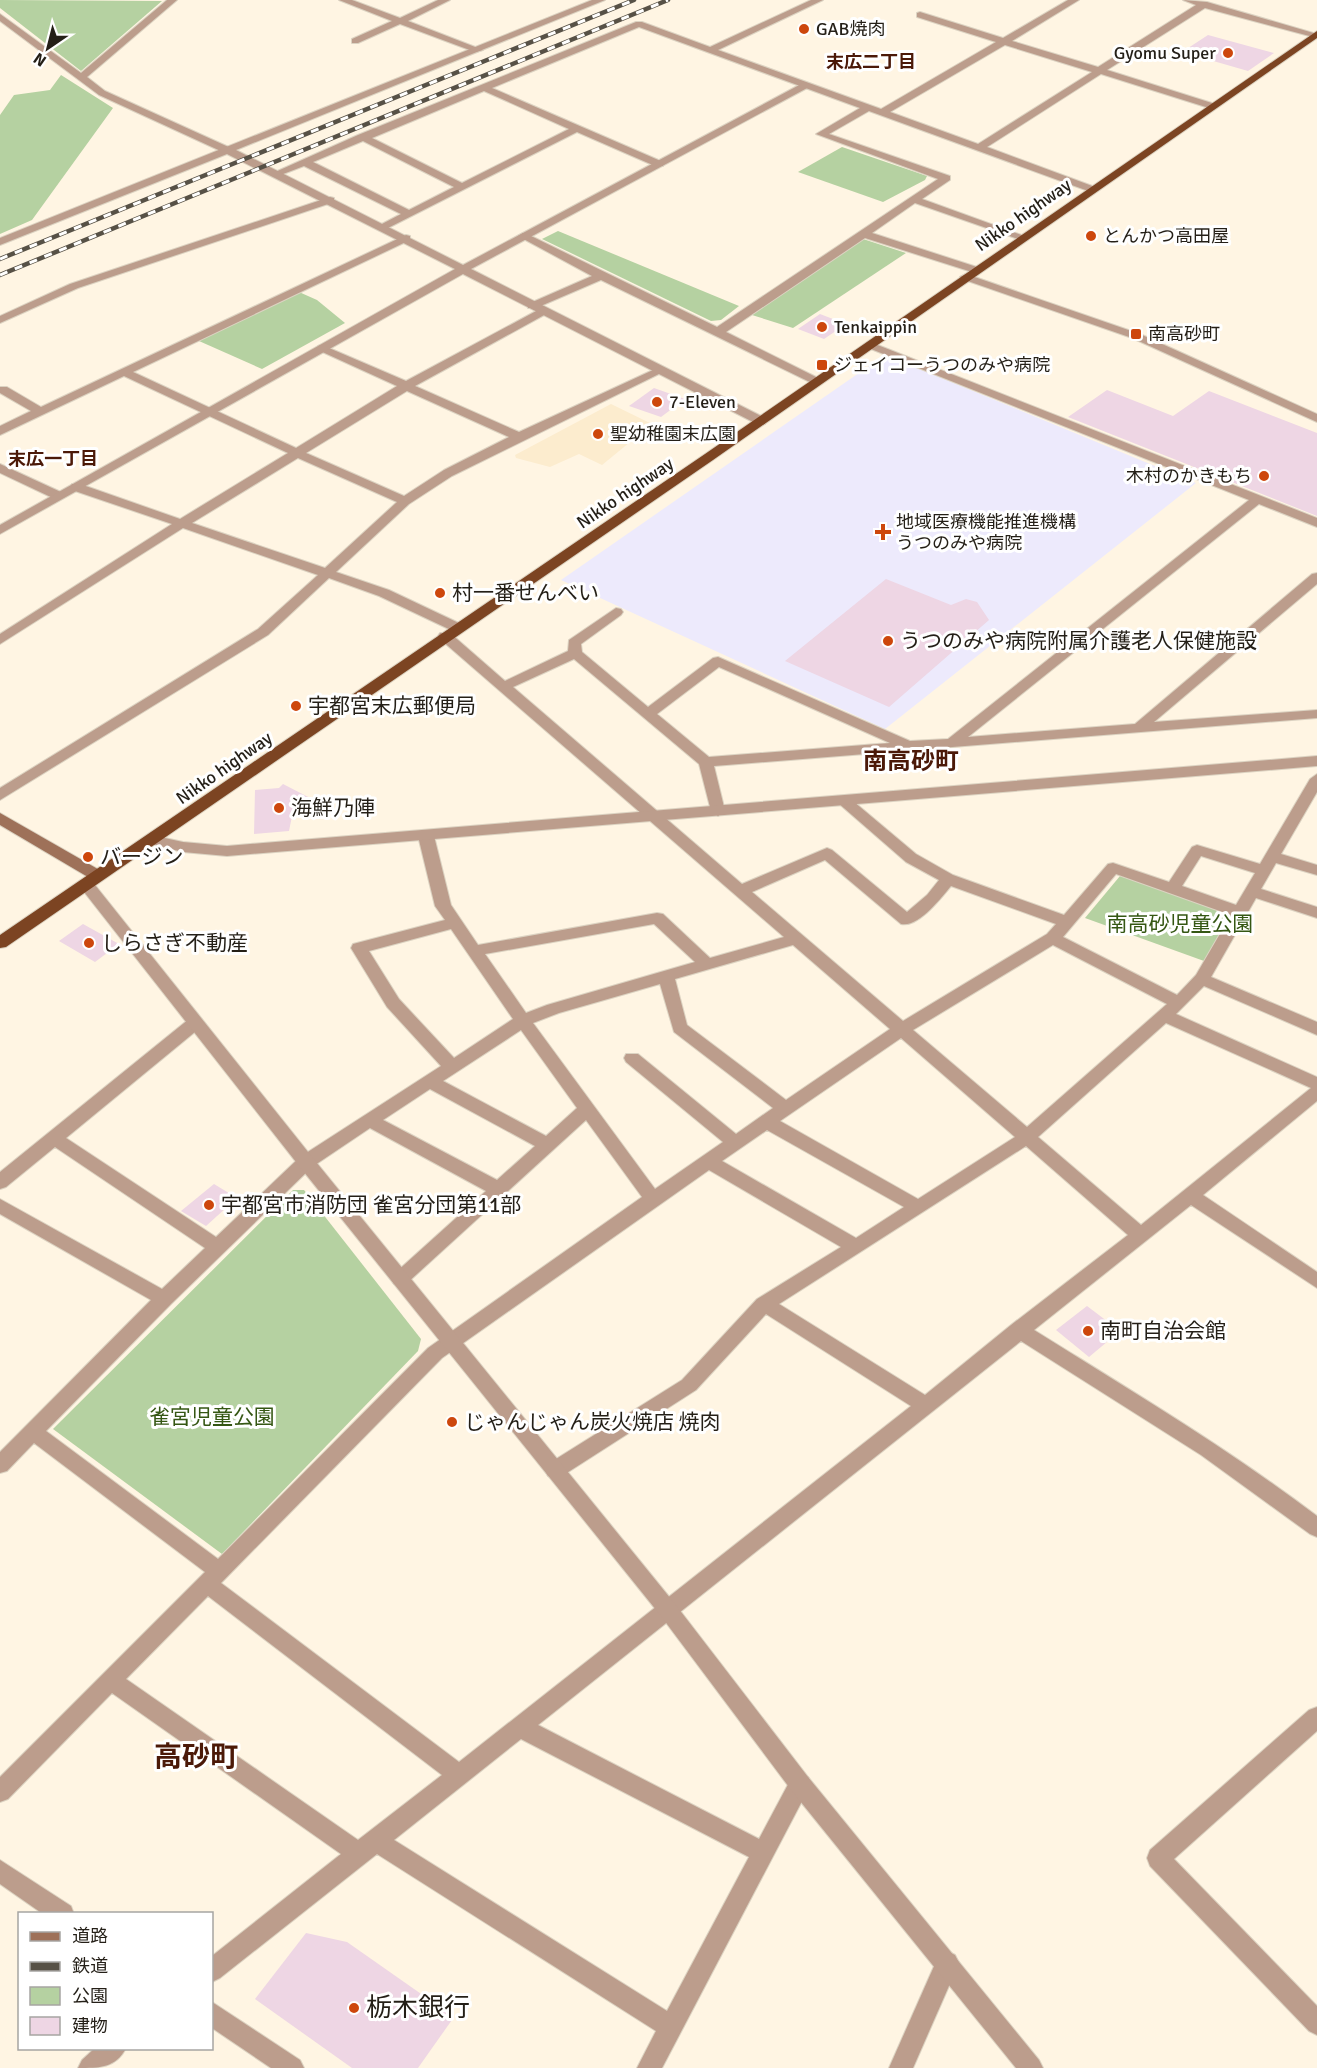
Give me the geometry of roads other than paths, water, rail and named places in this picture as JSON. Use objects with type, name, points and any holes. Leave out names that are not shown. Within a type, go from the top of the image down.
[{"type":"highway","name":"Nikko highway","points":[[0,944],[761,421],[1315,35]]},
{"type":"main road","points":[[0,818],[92,880]]},
{"type":"street","points":[[80,78],[172,0]]},
{"type":"street","points":[[344,0],[478,50]]},
{"type":"street","points":[[355,41],[446,0]]},
{"type":"street","points":[[0,242],[600,0]]},
{"type":"street","points":[[710,50],[818,0]]},
{"type":"street","points":[[882,113],[1074,0]]},
{"type":"street","points":[[1188,0],[1315,35]]},
{"type":"street","points":[[980,148],[1204,4]]},
{"type":"street","points":[[920,15],[1212,106]]},
{"type":"street","points":[[0,17],[102,93],[278,173],[406,238],[462,270],[657,372],[761,421]]},
{"type":"street","points":[[278,173],[639,24],[1091,189]]},
{"type":"street","points":[[0,530],[523,236],[806,85]]},
{"type":"street","points":[[484,88],[659,164]]},
{"type":"street","points":[[718,332],[946,178],[821,134],[867,108]]},
{"type":"street","points":[[384,227],[576,129]]},
{"type":"street","points":[[362,137],[462,187]]},
{"type":"street","points":[[305,162],[409,214]]},
{"type":"street","points":[[914,199],[1022,237]]},
{"type":"street","points":[[0,320],[74,286],[330,200]]},
{"type":"street","points":[[862,233],[1136,336],[1317,418]]},
{"type":"street","points":[[523,236],[816,381]]},
{"type":"street","points":[[0,431],[406,238]]},
{"type":"street","points":[[0,640],[184,522],[408,385],[537,309],[601,276]]},
{"type":"street","points":[[870,345],[1317,523]]},
{"type":"street","points":[[322,348],[519,437]]},
{"type":"street","points":[[0,795],[263,632],[330,573],[405,501],[448,473],[657,372]]},
{"type":"street","points":[[126,373],[211,411],[227,422],[405,501]]},
{"type":"street","points":[[3,390],[41,412]]},
{"type":"street","points":[[0,468],[59,496]]},
{"type":"street","points":[[76,487],[184,522],[384,593],[452,632],[503,687],[1139,1234]]},
{"type":"street","points":[[951,743],[1258,499]]},
{"type":"street","points":[[1138,728],[1317,577]]},
{"type":"street","points":[[616,612],[574,644],[575,653],[706,762],[718,811]]},
{"type":"street","points":[[503,687],[575,653]]},
{"type":"street","points":[[648,714],[718,661],[910,746]]},
{"type":"street","points":[[706,762],[1317,714]]},
{"type":"street","points":[[151,840],[183,848],[227,851],[718,811],[842,798],[1317,761]]},
{"type":"street","points":[[555,1470],[689,1385],[764,1304],[1026,1138],[1179,1003],[1202,979],[1317,779]]},
{"type":"street","points":[[842,798],[911,858],[948,879],[1067,921]]},
{"type":"street","points":[[426,836],[443,906],[523,1021],[653,1199]]},
{"type":"street","points":[[1173,888],[1197,850],[1269,864],[1317,870]]},
{"type":"street","points":[[740,891],[826,853],[907,920],[932,899],[948,879]]},
{"type":"street","points":[[0,1792],[427,1362],[451,1341],[653,1199],[902,1029],[1053,938],[1113,868],[1242,913]]},
{"type":"street","points":[[92,880],[195,1023],[668,1610],[800,1784],[1031,2068]]},
{"type":"street","points":[[1254,892],[1317,913]]},
{"type":"street","points":[[474,951],[657,918],[707,964]]},
{"type":"street","points":[[452,1067],[393,1002],[359,948],[455,923]]},
{"type":"street","points":[[1053,938],[1179,1003]]},
{"type":"street","points":[[0,1465],[164,1299],[306,1162],[369,1120],[523,1021],[553,1009],[794,939]]},
{"type":"street","points":[[666,976],[680,1028],[786,1109]]},
{"type":"street","points":[[1202,979],[1317,1029]]},
{"type":"street","points":[[1163,1015],[1317,1084]]},
{"type":"street","points":[[0,1182],[195,1023]]},
{"type":"street","points":[[632,1058],[736,1143]]},
{"type":"street","points":[[429,1081],[548,1145]]},
{"type":"street","points":[[213,1969],[1139,1234],[1190,1196],[1317,1092]]},
{"type":"street","points":[[400,1279],[587,1109]]},
{"type":"street","points":[[369,1120],[498,1189]]},
{"type":"street","points":[[767,1122],[918,1207]]},
{"type":"street","points":[[54,1138],[217,1247]]},
{"type":"street","points":[[708,1161],[856,1247]]},
{"type":"street","points":[[1190,1196],[1317,1281]]},
{"type":"street","points":[[0,1206],[164,1299]]},
{"type":"street","points":[[764,1304],[925,1405]]},
{"type":"street","points":[[1018,1330],[1189,1437],[1277,1496],[1317,1528]]},
{"type":"street","points":[[33,1432],[459,1775]]},
{"type":"street","points":[[111,1680],[368,1847],[671,2027]]},
{"type":"street","points":[[1317,1718],[1158,1858],[1317,2023]]},
{"type":"street","points":[[520,1727],[763,1853]]},
{"type":"street","points":[[649,2068],[800,1784]]},
{"type":"street","points":[[0,1871],[60,1912]]},
{"type":"street","points":[[901,2068],[947,1963]]},
{"type":"street","points":[[213,2015],[292,2068]]},
{"type":"street","points":[[90,2068],[113,2050]]},
{"type":"railway","points":[[0,259],[634,0]]},
{"type":"railway","points":[[0,275],[668,0]]},
{"type":"place","name":"GAB焼肉","points":[[804,29]]},
{"type":"place","name":"Gyomu Super","points":[[1228,53]]},
{"type":"place","name":"とんかつ高田屋","points":[[1091,236]]},
{"type":"place","name":"Tenkaippin","points":[[822,327]]},
{"type":"place","name":"南高砂町","points":[[1136,334]]},
{"type":"place","name":"ジェイコーうつのみや病院","points":[[822,365]]},
{"type":"place","name":"7-Eleven","points":[[657,402]]},
{"type":"place","name":"聖幼稚園末広園","points":[[598,434]]},
{"type":"place","name":"木村のかきもち","points":[[1264,476]]},
{"type":"place","name":"地域医療機能推進機構 うつのみや病院","points":[[883,532]]},
{"type":"place","name":"村一番せんべい","points":[[440,593]]},
{"type":"place","name":"うつのみや病院附属介護老人保健施設","points":[[888,641]]},
{"type":"place","name":"宇都宮末広郵便局","points":[[296,706]]},
{"type":"place","name":"海鮮乃陣","points":[[279,808]]},
{"type":"place","name":"バージン","points":[[88,857]]},
{"type":"place","name":"しらさぎ不動産","points":[[89,943]]},
{"type":"place","name":"宇都宮市消防団 雀宮分団第11部","points":[[209,1205]]},
{"type":"place","name":"南町自治会館","points":[[1088,1331]]},
{"type":"place","name":"じゃんじゃん炭火焼店 焼肉","points":[[452,1422]]},
{"type":"place","name":"栃木銀行","points":[[354,2008]]},
{"type":"district","name":"末広二丁目","points":[[871,62]]},
{"type":"district","name":"末広一丁目","points":[[53,459]]},
{"type":"district","name":"南高砂町","points":[[911,761]]},
{"type":"district","name":"高砂町","points":[[196,1757]]},
{"type":"park label","name":"南高砂児童公園","points":[[1180,924]]},
{"type":"park label","name":"雀宮児童公園","points":[[212,1417]]}]
